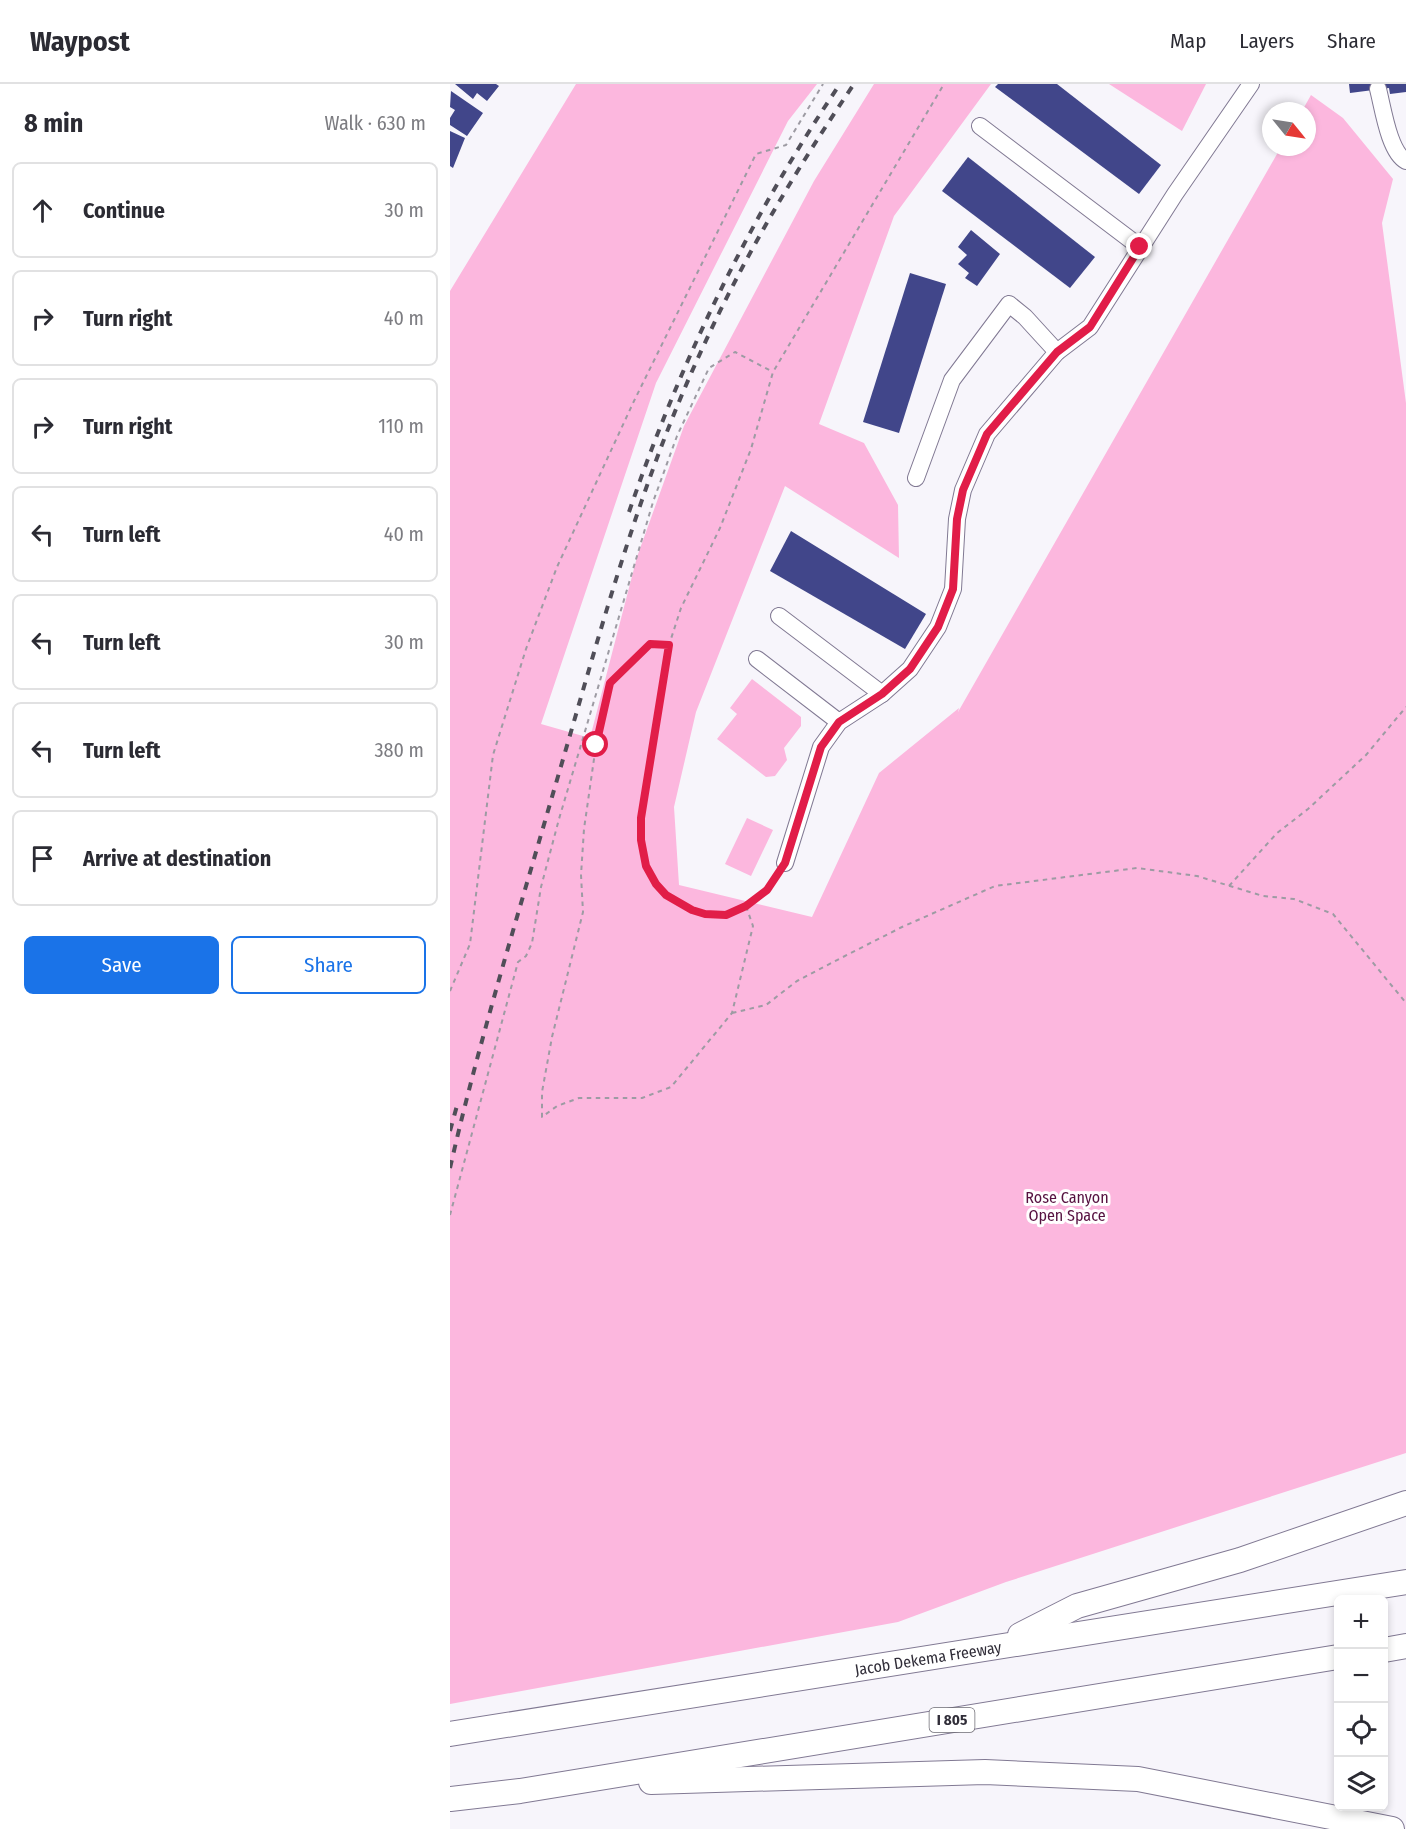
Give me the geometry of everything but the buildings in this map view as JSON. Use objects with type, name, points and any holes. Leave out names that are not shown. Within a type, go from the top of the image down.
[{"type":"highway","points":[[1001,1645],[1077,1606],[1240,1560],[1406,1503]]},
{"type":"highway","name":"Jacob Dekema Freeway","points":[[450,1734],[1406,1582]]},
{"type":"highway","points":[[1388,1649],[1406,1646]]},
{"type":"highway","name":"I 805","points":[[450,1799],[565,1784],[1334,1658]]},
{"type":"highway","points":[[565,1784],[985,1772],[1138,1779],[1392,1829]]},
{"type":"lane","points":[[785,863],[821,747],[839,722],[882,694],[910,669],[938,627],[953,589],[957,519],[963,490],[987,434],[1057,352],[1090,327],[1140,247],[1251,84]]},
{"type":"lane","points":[[1378,89],[1394,148],[1398,157],[1406,161]]},
{"type":"lane","points":[[980,126],[1140,247]]},
{"type":"lane","points":[[916,478],[952,380],[1009,304],[1025,317],[1057,352]]},
{"type":"lane","points":[[779,616],[882,694]]},
{"type":"lane","points":[[757,659],[839,722]]},
{"type":"path","points":[[450,991],[470,944],[493,755],[526,649],[557,567],[634,401],[756,154],[786,145],[823,84]]},
{"type":"path","points":[[785,863],[767,890],[746,906],[726,915],[705,914],[692,910],[666,895],[656,884],[646,866],[641,840],[641,818],[669,645],[681,608],[720,528],[751,449],[773,372],[944,84]]},
{"type":"path","points":[[450,1215],[518,962],[526,956],[532,943],[541,887],[559,819],[653,502],[677,436],[710,368],[735,352],[773,372]]},
{"type":"path","points":[[669,645],[650,644],[610,683],[596,745],[584,829],[581,875],[583,912],[552,1037],[542,1092],[542,1118],[557,1106],[579,1098],[642,1098],[671,1087],[732,1013],[753,926],[746,906]]},
{"type":"path","points":[[1229,886],[1277,833],[1308,809],[1366,755],[1406,707]]},
{"type":"path","points":[[732,1013],[766,1005],[797,981],[902,927],[995,886],[1137,868],[1197,876],[1263,897],[1294,899],[1333,914],[1406,1003]]},
{"type":"green space","name":"Rose Canyon Open Space","points":[[576,84],[817,84],[788,121],[656,383],[541,724],[590,738],[637,557],[684,426],[814,181],[874,84],[991,84],[894,216],[819,424],[864,443],[898,505],[899,558],[785,486],[696,712],[674,807],[679,885],[812,917],[879,773],[959,708],[958,712],[1276,156],[1316,156],[1316,102],[1307,102],[1311,95],[1343,118],[1393,179],[1382,223],[1406,403],[1406,1453],[1006,1582],[898,1622],[450,1704],[450,291]]},
{"type":"green space","points":[[1109,84],[1206,84],[1182,131]]},
{"type":"green space","points":[[752,679],[801,717],[801,726],[784,748],[787,760],[775,776],[766,777],[717,739],[737,714],[730,708]]},
{"type":"green space","points":[[747,818],[773,830],[751,876],[725,864]]},
{"type":"railway","points":[[629,512],[671,400],[720,291],[776,186],[840,84]]},
{"type":"railway","points":[[450,1168],[513,931],[620,566],[658,455],[679,401],[736,279],[792,180],[854,84]]},
{"type":"railway","points":[[450,1131],[458,1102]]},
{"type":"route","points":[[596,745],[610,683],[650,644],[669,645],[641,818],[641,840],[646,866],[656,884],[666,895],[692,910],[705,914],[726,915],[746,906],[767,890],[785,863],[803,812],[821,747],[839,722],[882,694],[910,669],[938,627],[953,589],[957,519],[963,490],[987,434],[1057,352],[1090,327],[1140,247]]}]
